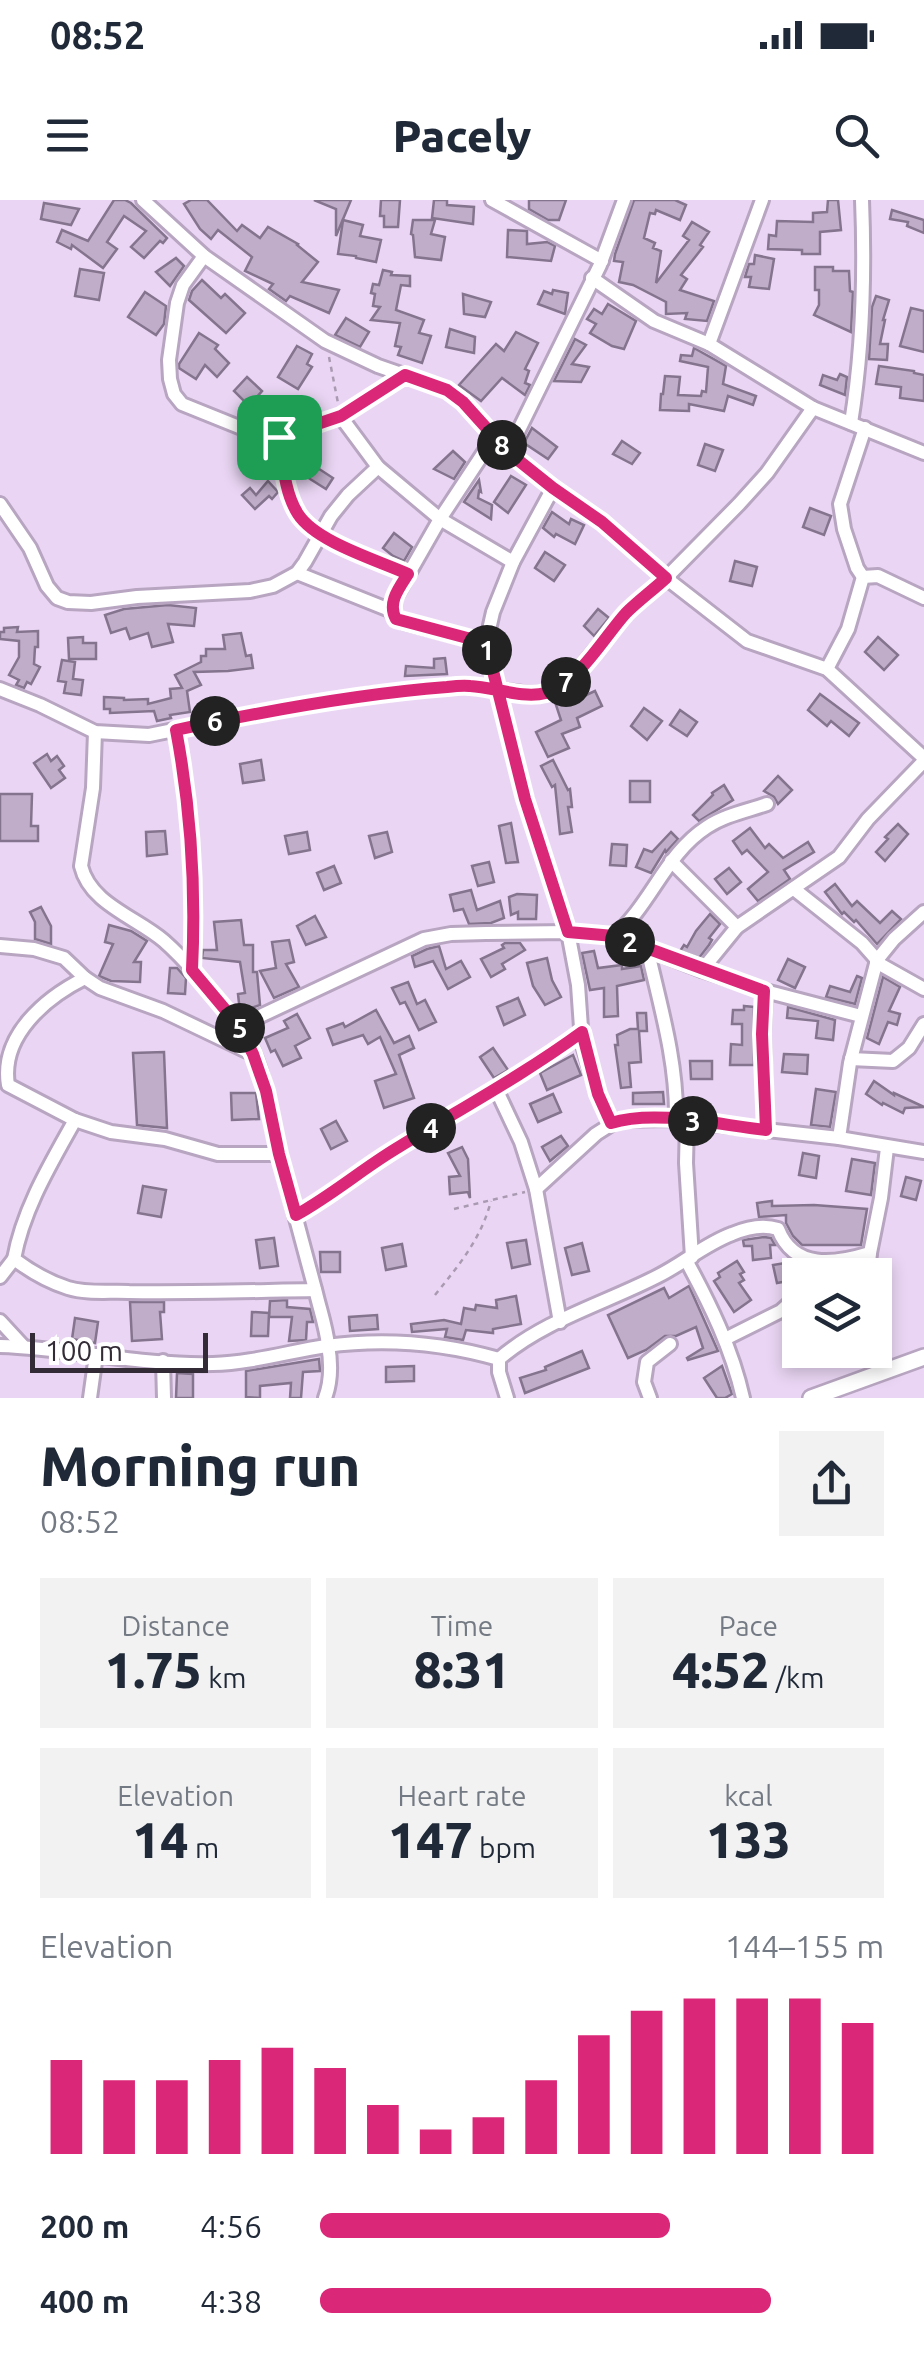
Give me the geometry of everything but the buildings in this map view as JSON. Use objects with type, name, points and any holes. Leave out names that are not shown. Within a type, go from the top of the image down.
[{"type":"main road","points":[[810,1398],[924,1357]]},
{"type":"street","points":[[143,200],[204,256],[325,341],[378,366],[447,390],[508,452],[602,522],[746,641],[827,670],[924,760],[868,819],[839,858],[737,926],[702,970]]},
{"type":"street","points":[[492,200],[602,261]]},
{"type":"street","points":[[508,452],[602,261],[624,200]]},
{"type":"street","points":[[709,344],[762,200]]},
{"type":"street","points":[[851,422],[863,294],[862,200]]},
{"type":"street","points":[[204,256],[183,285],[169,360],[174,394],[182,404],[249,431],[279,437],[341,416],[405,375]]},
{"type":"street","points":[[592,278],[654,321],[709,344],[813,408],[924,453]]},
{"type":"street","points":[[0,689],[94,732],[148,735],[368,695],[468,686],[547,693],[572,678],[628,611],[666,578],[767,473],[813,408]]},
{"type":"street","points":[[341,416],[378,467],[440,518],[513,562]]},
{"type":"street","points":[[827,670],[848,629],[862,577],[844,529],[840,504],[866,428]]},
{"type":"street","points":[[279,437],[286,484],[298,514],[321,536],[408,574]]},
{"type":"street","points":[[486,643],[403,622],[396,619],[392,604],[440,518],[494,437]]},
{"type":"street","points":[[0,504],[24,538],[47,586],[57,598],[68,602],[250,591],[273,586],[297,573],[331,516],[378,467]]},
{"type":"street","points":[[553,488],[513,562],[493,612],[486,643],[525,799],[568,932],[582,1032],[598,1094],[611,1123]]},
{"type":"street","points":[[297,573],[392,611]]},
{"type":"street","points":[[862,577],[878,576],[924,598]]},
{"type":"street","points":[[176,730],[193,866],[192,970]]},
{"type":"street","points":[[94,732],[93,788],[81,866],[84,878],[105,900],[163,940],[192,970],[239,1026],[253,1054],[266,1091],[328,1346],[330,1379],[325,1398]]},
{"type":"street","points":[[614,936],[638,910],[672,860],[703,829],[766,804]]},
{"type":"street","points":[[672,860],[737,926]]},
{"type":"street","points":[[794,889],[862,944],[876,961],[924,988]]},
{"type":"street","points":[[839,1138],[851,1058],[876,961],[924,912]]},
{"type":"street","points":[[239,1026],[424,938],[568,932],[614,936],[764,991],[861,1016]]},
{"type":"street","points":[[0,946],[34,949],[64,958],[100,988],[163,1011],[253,1054]]},
{"type":"street","points":[[647,948],[673,1059],[682,1120],[689,1258],[725,1339],[743,1398]]},
{"type":"street","points":[[85,978],[61,990],[25,1025],[6,1064],[4,1085],[75,1120],[111,1132],[165,1140],[218,1154],[279,1154]]},
{"type":"street","points":[[764,991],[766,1130]]},
{"type":"street","points":[[851,1058],[893,1062],[909,1048],[924,1024]]},
{"type":"street","points":[[296,1215],[384,1156],[544,1060],[582,1032]]},
{"type":"street","points":[[496,1090],[522,1142],[536,1188],[560,1322]]},
{"type":"street","points":[[536,1188],[611,1123],[636,1119],[682,1120],[924,1152]]},
{"type":"street","points":[[0,1278],[14,1258],[39,1187],[75,1120]]},
{"type":"street","points":[[870,1258],[887,1148]]},
{"type":"street","points":[[508,1398],[499,1359],[512,1348],[659,1276],[736,1232],[767,1226],[778,1229],[790,1251],[808,1258]]},
{"type":"street","points":[[855,1258],[870,1254]]},
{"type":"street","points":[[14,1258],[54,1282],[92,1292],[315,1290]]},
{"type":"street","points":[[725,1339],[782,1311]]},
{"type":"street","points":[[0,1321],[24,1346]]},
{"type":"street","points":[[0,1346],[212,1364],[328,1346],[430,1344],[499,1359]]},
{"type":"street","points":[[650,1398],[644,1382],[647,1362],[670,1344]]},
{"type":"street","points":[[90,1398],[96,1355]]},
{"type":"street","points":[[164,1362],[164,1398]]},
{"type":"street","points":[[878,1368],[879,1374]]},
{"type":"path","points":[[325,341],[341,416]]},
{"type":"path","points":[[454,1209],[536,1188]]},
{"type":"path","points":[[436,1295],[481,1232],[491,1202]]},
{"type":"route","points":[[279,437],[286,484],[306,524],[321,536],[408,574],[392,604],[396,619],[486,643],[489,660],[497,690],[512,744],[525,799],[568,932],[614,936],[764,991],[766,1130],[668,1118],[611,1123],[598,1094],[582,1032],[544,1060],[384,1156],[296,1215],[266,1091],[253,1054],[239,1026],[192,970],[193,866],[176,730],[368,695],[442,687],[468,686],[497,690],[530,694],[547,693],[572,678],[628,611],[666,578],[602,522],[508,452],[463,402],[424,380],[405,375],[341,416],[279,437]]}]
